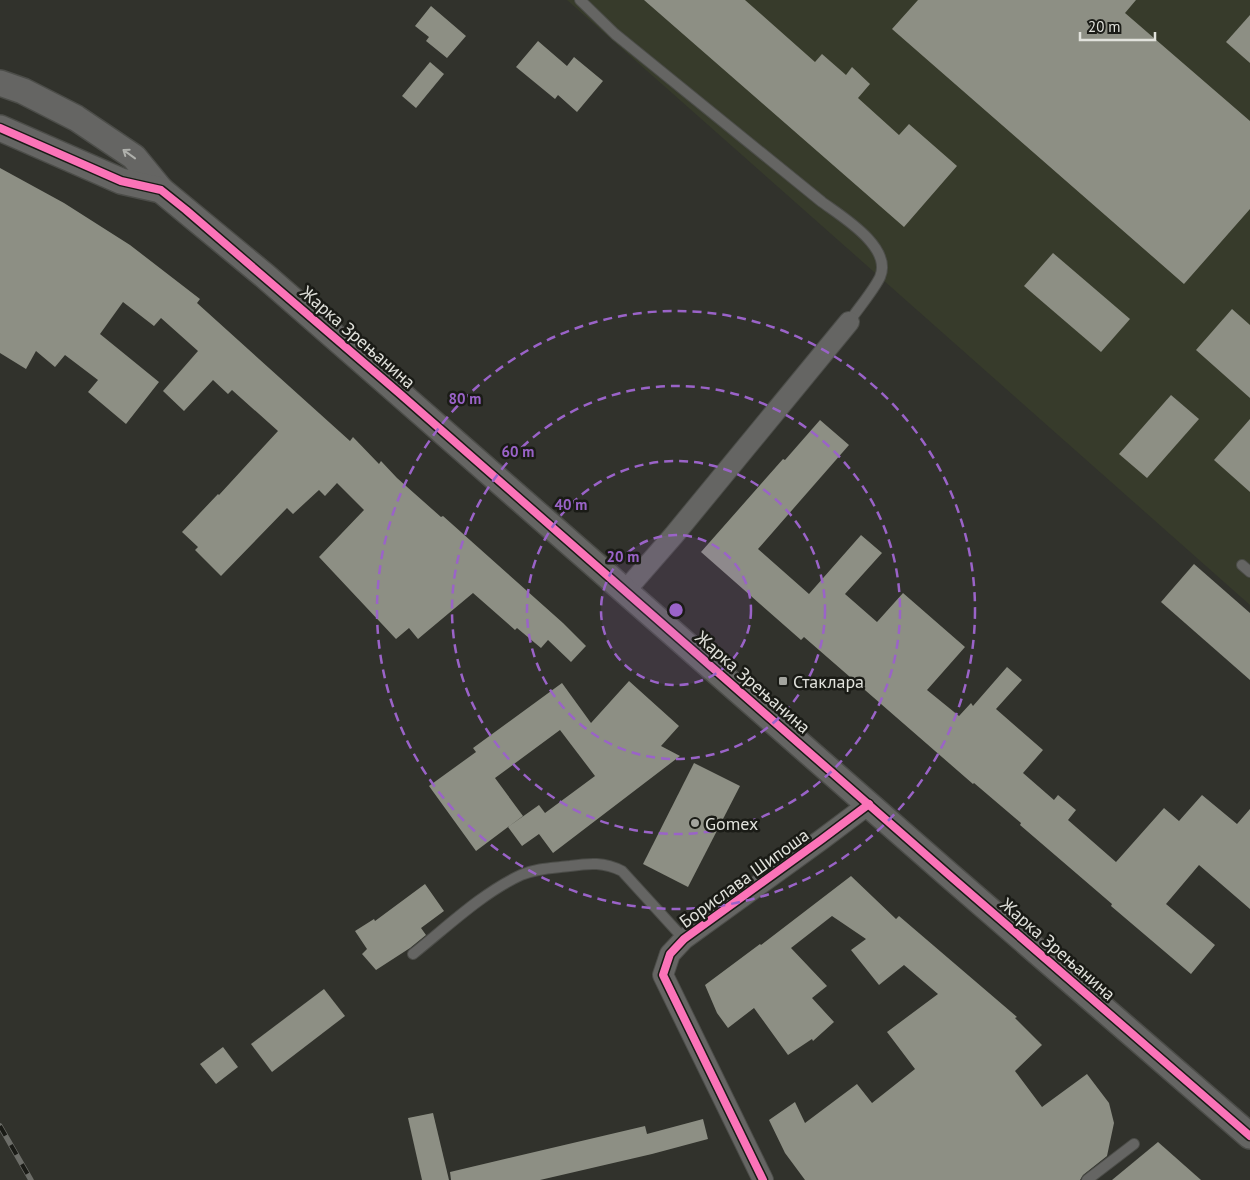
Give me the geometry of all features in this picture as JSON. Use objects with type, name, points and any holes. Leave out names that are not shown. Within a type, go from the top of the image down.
[{"type":"street","name":"Жарка Зрењанина","points":[[0,83],[24,91],[76,118],[134,157],[161,190],[265,276],[1250,1136]]},
{"type":"street","name":"Жарка Зрењанина","points":[[0,128],[121,181],[161,190]]},
{"type":"street","points":[[626,590],[674,535],[849,322]]},
{"type":"street","name":"Борислава Шипоша","points":[[762,1180],[663,975],[670,954],[684,939],[869,804]]},
{"type":"lane","points":[[580,0],[615,34],[822,202],[854,225],[877,248],[882,268],[880,277],[849,322]]},
{"type":"lane","points":[[413,954],[494,890],[522,874],[541,869],[596,863],[610,865],[622,871],[684,939]]},
{"type":"lane","points":[[1087,1180],[1134,1144]]},
{"type":"shaded area","points":[[567,0],[1250,0],[1250,605]]},
{"type":"building","points":[[644,0],[745,0],[815,62],[822,54],[846,75],[852,67],[870,84],[858,98],[899,135],[909,124],[957,166],[904,227]]},
{"type":"building","points":[[918,0],[1136,0],[1125,13],[1250,121],[1250,209],[1184,284],[892,29]]},
{"type":"building","points":[[431,6],[466,36],[447,58],[426,41],[429,37],[415,26]]},
{"type":"building","points":[[1250,15],[1250,63],[1226,42]]},
{"type":"building","points":[[538,41],[567,66],[574,57],[603,81],[577,112],[558,95],[555,99],[516,67]]},
{"type":"building","points":[[430,62],[444,74],[416,108],[402,96]]},
{"type":"building","points":[[0,168],[64,203],[130,245],[200,299],[197,303],[350,441],[353,437],[379,464],[381,461],[397,478],[441,517],[443,516],[563,623],[586,646],[571,662],[548,640],[541,648],[517,628],[515,630],[473,593],[418,639],[409,628],[396,639],[319,557],[364,510],[337,483],[325,496],[319,490],[293,514],[287,508],[221,576],[195,550],[198,547],[182,532],[278,431],[232,390],[228,394],[213,380],[184,411],[163,391],[198,351],[161,318],[154,326],[123,302],[100,334],[159,382],[126,424],[88,392],[98,380],[65,355],[55,367],[36,351],[26,369],[0,353]]},
{"type":"building","points":[[1053,253],[1130,319],[1101,352],[1024,286]]},
{"type":"building","points":[[1232,309],[1250,325],[1250,398],[1196,350]]},
{"type":"building","points":[[1171,395],[1199,419],[1147,478],[1119,454]]},
{"type":"building","points":[[1250,419],[1250,492],[1214,460]]},
{"type":"building","points":[[820,420],[849,445],[758,549],[809,594],[861,535],[882,553],[845,594],[877,622],[903,593],[965,647],[927,690],[959,716],[971,703],[973,706],[1007,667],[1022,680],[996,709],[1043,750],[1023,773],[1054,800],[1058,795],[1076,810],[1068,820],[1116,862],[1164,808],[1179,821],[1202,795],[1237,824],[1250,809],[1250,909],[1199,865],[1166,904],[1215,945],[1191,974],[1111,906],[1112,904],[1020,825],[1021,823],[973,784],[804,637],[801,640],[701,552]]},
{"type":"building","points":[[1194,564],[1250,613],[1250,680],[1161,602]]},
{"type":"building","points":[[629,681],[679,726],[661,746],[680,756],[553,853],[539,834],[522,846],[508,827],[476,851],[429,786],[476,752],[473,748],[562,683],[591,723]],"holes":[[[560,730],[595,776],[545,813],[539,805],[508,827],[523,816],[495,778]]]},
{"type":"building","points":[[694,763],[740,786],[688,887],[643,864]]},
{"type":"building","points":[[851,876],[896,919],[899,916],[1017,1017],[1015,1018],[1042,1045],[1015,1071],[1042,1107],[1087,1074],[1109,1103],[1114,1123],[1107,1156],[1083,1175],[1080,1180],[805,1180],[785,1153],[769,1120],[795,1102],[805,1123],[857,1084],[872,1103],[915,1069],[887,1032],[938,994],[904,965],[879,985],[851,950],[866,939],[832,916],[791,948],[827,986],[812,998],[834,1022],[813,1041],[812,1039],[788,1055],[754,1008],[728,1028],[717,1013],[705,985]]},
{"type":"building","points":[[425,884],[444,911],[421,928],[426,935],[376,970],[362,954],[367,949],[355,931],[374,919],[375,921]]},
{"type":"building","points":[[324,989],[345,1016],[272,1072],[251,1044]]},
{"type":"building","points":[[223,1047],[238,1067],[216,1084],[200,1064]]},
{"type":"building","points":[[433,1113],[449,1180],[422,1180],[408,1118]]},
{"type":"building","points":[[703,1119],[708,1139],[652,1154],[540,1180],[451,1180],[450,1172],[645,1126],[647,1134]]},
{"type":"building","points":[[1158,1142],[1201,1180],[1112,1180]]},
{"type":"railway","points":[[0,1126],[31,1180]]},
{"type":"cycle path","points":[[0,128],[121,181],[161,190],[186,210],[399,393],[1250,1136]]},
{"type":"cycle path","points":[[763,1180],[663,975],[670,954],[684,939],[869,804]]},
{"type":"place","name":"Стаклара","points":[[783,681]]},
{"type":"place","name":"Gomex","points":[[695,823]]}]
